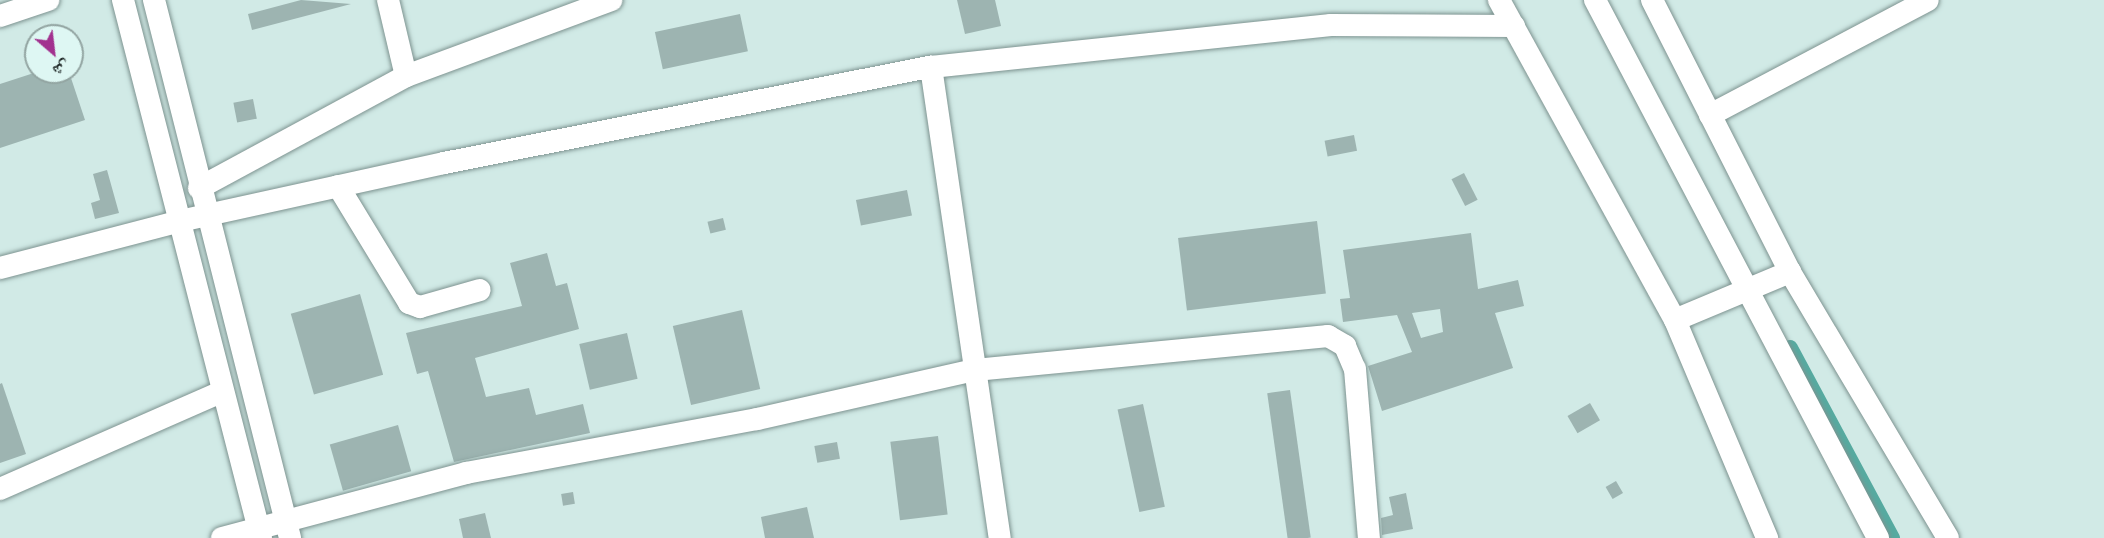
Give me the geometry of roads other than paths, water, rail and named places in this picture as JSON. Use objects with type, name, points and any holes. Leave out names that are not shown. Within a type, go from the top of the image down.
[{"type":"street","points":[[0,16],[48,0]]},
{"type":"street","points":[[123,0],[176,222],[260,532]]},
{"type":"street","points":[[154,0],[199,188],[288,529]]},
{"type":"street","points":[[388,0],[406,76]]},
{"type":"street","points":[[199,188],[406,76],[611,0]]},
{"type":"street","points":[[1499,0],[1674,320],[1767,538]]},
{"type":"street","points":[[1595,0],[1744,291],[1878,538]]},
{"type":"street","points":[[1652,0],[1790,272],[1948,538]]},
{"type":"street","points":[[1710,115],[1928,0]]},
{"type":"street","points":[[0,268],[176,222],[338,186],[932,67],[1331,25],[1514,26]]},
{"type":"street","points":[[932,67],[1000,538]]},
{"type":"street","points":[[338,186],[409,303],[420,307],[480,290]]},
{"type":"street","points":[[1674,320],[1790,272]]},
{"type":"street","points":[[222,538],[288,529],[466,473],[757,419],[975,370],[1328,336],[1346,346],[1355,369],[1369,538]]},
{"type":"street","points":[[0,489],[221,392]]},
{"type":"waterway","points":[[1790,348],[1892,538]]}]
